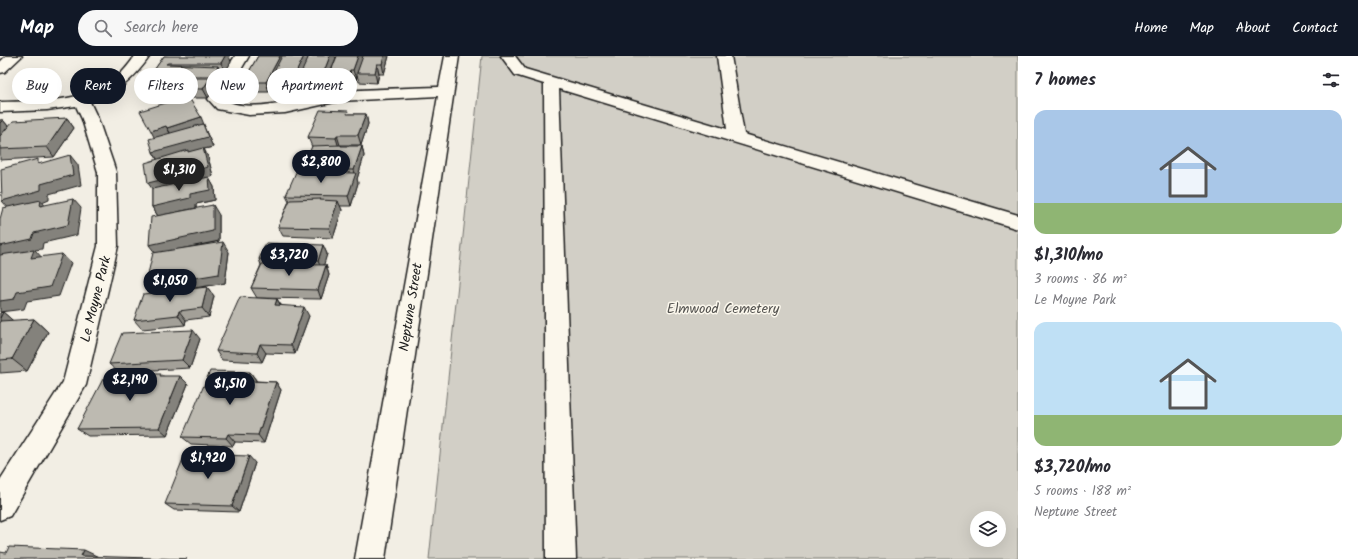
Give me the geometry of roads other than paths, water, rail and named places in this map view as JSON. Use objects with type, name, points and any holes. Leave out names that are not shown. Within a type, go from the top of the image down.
[{"type":"street","points":[[0,69],[16,56]]},
{"type":"street","points":[[126,75],[143,56]]},
{"type":"street","points":[[242,56],[216,99],[223,106],[249,110],[285,108],[339,96],[445,91]]},
{"type":"street","name":"Neptune Street","points":[[370,559],[445,91],[452,56]]},
{"type":"street","points":[[508,56],[520,72],[1018,222]]},
{"type":"street","points":[[724,56],[736,137]]},
{"type":"street","points":[[551,82],[561,559]]},
{"type":"street","points":[[0,107],[45,106],[70,101]]},
{"type":"street","name":"Le Moyne Park","points":[[0,506],[74,385],[108,246],[107,172],[90,119],[83,104]]},
{"type":"park label","name":"Elmwood Cemetery","points":[[723,308]]}]
